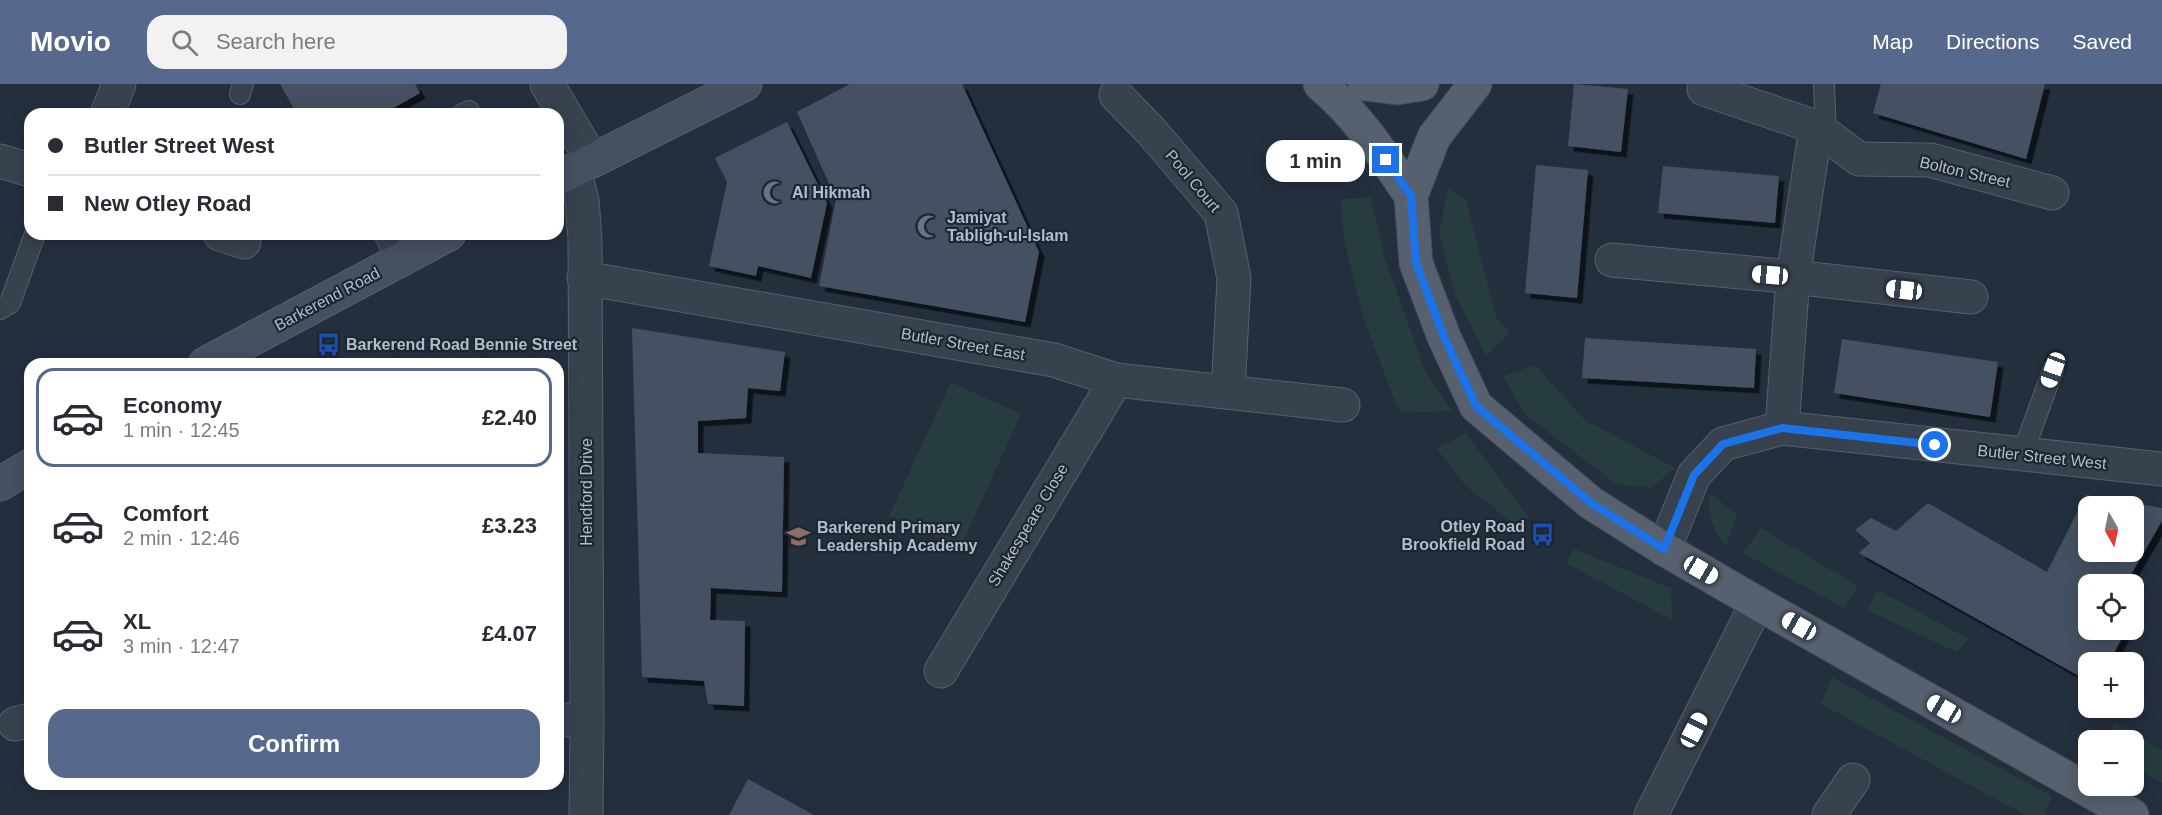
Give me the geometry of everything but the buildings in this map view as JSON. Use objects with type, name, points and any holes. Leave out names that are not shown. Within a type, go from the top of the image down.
[{"type":"main road","points":[[575,169],[745,84]]},
{"type":"main road","points":[[1320,84],[1343,104],[1374,141],[1411,196]]},
{"type":"main road","points":[[1365,84],[1396,88],[1422,84]]},
{"type":"main road","points":[[1475,84],[1434,137],[1411,196],[1416,263],[1444,337],[1476,406],[1591,503],[1664,549],[2132,815]]},
{"type":"main road","name":"Barkerend Road","points":[[215,358],[391,247],[422,240]]},
{"type":"main road","points":[[0,484],[24,470]]},
{"type":"street","points":[[109,108],[118,84]]},
{"type":"street","name":"Hendford Drive","points":[[547,84],[555,108]]},
{"type":"street","name":"Bolton Street","points":[[1704,88],[1821,131],[1859,159],[1930,160],[2052,193]]},
{"type":"street","name":"Pool Court","points":[[1116,95],[1151,131],[1221,213],[1234,278],[1228,392]]},
{"type":"street","points":[[1782,428],[1793,277],[1821,131]]},
{"type":"street","name":"Hendford Drive","points":[[564,136],[582,200],[585,239],[573,720],[586,815]]},
{"type":"street","points":[[0,161],[24,168]]},
{"type":"street","points":[[1612,260],[1971,297]]},
{"type":"street","name":"Butler Street East","points":[[584,278],[1054,360],[1116,380],[1343,405]]},
{"type":"street","name":"Shakespeare Close","points":[[941,671],[1116,380]]},
{"type":"street","name":"Butler Street West","points":[[1664,549],[1694,475],[1723,444],[1782,428],[2162,469]]},
{"type":"street","points":[[1651,815],[1757,603]]},
{"type":"street","points":[[1829,815],[1853,780]]},
{"type":"lane","points":[[1821,131],[1824,84]]},
{"type":"lane","points":[[0,309],[10,303],[33,240]]},
{"type":"lane","points":[[2022,455],[2053,370]]},
{"type":"green space","points":[[1448,188],[1466,200],[1496,317],[1510,333],[1486,355],[1455,294],[1439,235]]},
{"type":"green space","points":[[1371,197],[1384,256],[1425,371],[1452,411],[1400,413],[1365,323],[1345,244],[1340,200]]},
{"type":"green space","points":[[1535,365],[1585,420],[1675,468],[1651,488],[1616,484],[1526,415],[1503,376]]},
{"type":"green space","points":[[951,382],[1021,414],[960,548],[889,516]]},
{"type":"green space","points":[[1466,433],[1528,517],[1519,528],[1466,486],[1437,449]]},
{"type":"green space","points":[[1709,493],[1737,514],[1726,547],[1712,522]]},
{"type":"green space","points":[[1761,528],[1858,586],[1844,608],[1743,553]]},
{"type":"green space","points":[[1574,549],[1671,588],[1672,620],[1566,563]]},
{"type":"green space","points":[[1878,590],[1969,639],[1956,652],[1867,610]]},
{"type":"green space","points":[[1832,677],[2052,796],[2045,815],[2025,815],[1821,704]]},
{"type":"green space","points":[[2115,723],[2127,730],[2111,730]]},
{"type":"green space","points":[[2144,740],[2162,750],[2162,783],[2144,772]]},
{"type":"place","name":"Al Hikmah","points":[[774,192]]},
{"type":"place","name":"Jamiyat Tabligh-ul-Islam","points":[[929,226]]},
{"type":"place","name":"Barkerend Road Bennie Street","points":[[328,344]]},
{"type":"place","name":"Otley Road Brookfield Road","points":[[1543,535]]},
{"type":"place","name":"Barkerend Primary Leadership Academy","points":[[799,536]]},
{"type":"route","points":[[1386,160],[1411,196],[1416,263],[1444,337],[1476,406],[1591,503],[1664,549],[1694,475],[1723,444],[1782,428],[1935,445]]}]
